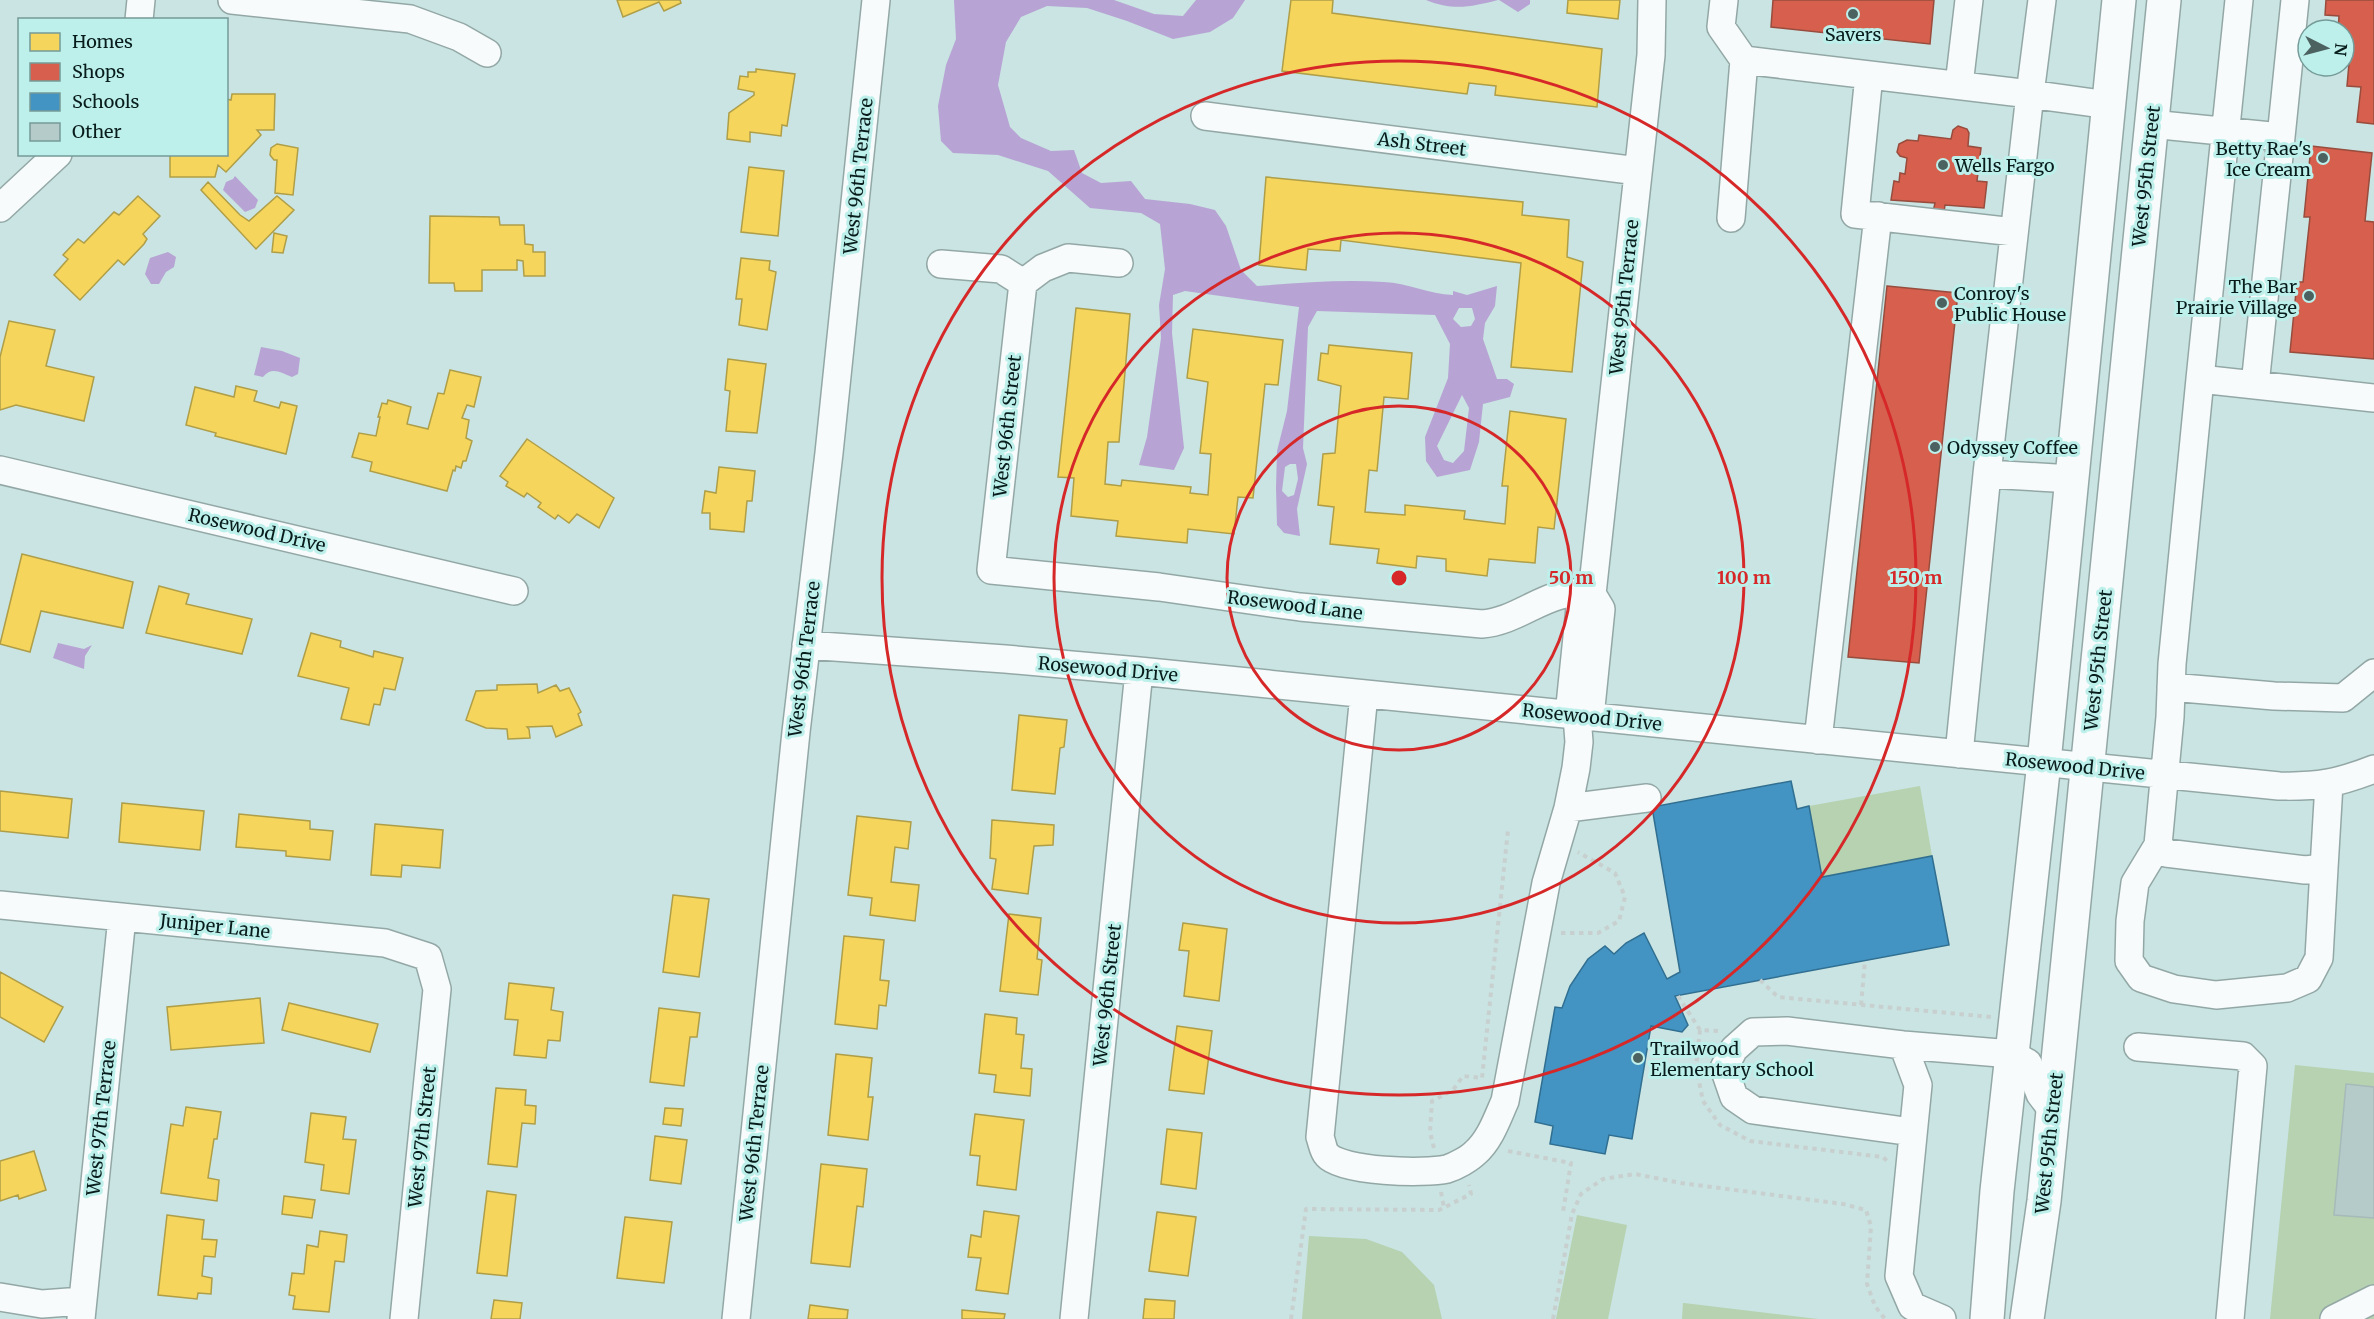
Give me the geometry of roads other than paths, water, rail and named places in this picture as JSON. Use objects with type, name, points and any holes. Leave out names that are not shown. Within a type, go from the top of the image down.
[{"type":"main road","points":[[1987,1319],[1997,1191],[2044,762],[2119,0]]},
{"type":"main road","name":"West 95th Street","points":[[2026,1319],[2044,1201],[2164,0]]},
{"type":"street","points":[[139,18],[141,0]]},
{"type":"street","points":[[232,0],[410,19],[459,37],[487,53]]},
{"type":"street","name":"West 96th Terrace","points":[[736,1319],[876,0]]},
{"type":"street","name":"West 95th Terrace","points":[[1364,694],[1320,1137],[1326,1154],[1338,1162],[1354,1167],[1427,1172],[1450,1168],[1475,1153],[1490,1134],[1505,1101],[1546,883],[1568,808],[1579,742],[1579,716],[1601,609],[1592,594],[1651,55],[1652,0]]},
{"type":"street","points":[[1724,0],[1721,27],[1744,60],[1731,218]]},
{"type":"street","points":[[1959,85],[1970,0]]},
{"type":"street","points":[[1959,754],[2014,232],[2042,0]]},
{"type":"street","points":[[2239,0],[2171,687],[2162,849],[2135,884],[2130,921],[2129,961],[2141,978],[2174,988],[2216,995],[2287,988],[2308,979],[2319,958],[2315,869],[2329,783]]},
{"type":"street","points":[[2255,385],[2295,0]]},
{"type":"street","points":[[1744,60],[2109,105]]},
{"type":"street","points":[[1869,75],[1855,214],[2014,232]]},
{"type":"street","name":"Ash Street","points":[[1205,116],[1638,171]]},
{"type":"street","points":[[2151,124],[2281,137]]},
{"type":"street","points":[[0,208],[56,156]]},
{"type":"street","points":[[1818,740],[1878,216]]},
{"type":"street","points":[[941,264],[1001,269],[1023,283],[1043,268],[1068,258],[1119,263]]},
{"type":"street","name":"West 96th Street","points":[[991,570],[1023,283]]},
{"type":"street","points":[[2200,379],[2374,398]]},
{"type":"street","name":"Rosewood Drive","points":[[0,470],[514,591]]},
{"type":"street","points":[[1988,474],[2072,479]]},
{"type":"street","name":"Rosewood Lane","points":[[991,570],[1159,587],[1300,607],[1482,624],[1496,623],[1560,594],[1576,591],[1592,594]]},
{"type":"street","name":"Rosewood Drive","points":[[806,645],[1139,671],[2279,786],[2305,787],[2340,783],[2374,769]]},
{"type":"street","name":"West 96th Street","points":[[1074,1319],[1139,671]]},
{"type":"street","points":[[2171,687],[2274,696],[2343,698],[2374,673]]},
{"type":"street","points":[[1568,808],[1647,798]]},
{"type":"street","points":[[2162,849],[2315,869]]},
{"type":"street","name":"Juniper Lane","points":[[0,905],[385,943],[428,957]]},
{"type":"street","name":"West 97th Terrace","points":[[81,1310],[122,917]]},
{"type":"street","name":"West 97th Street","points":[[404,1319],[437,989],[428,957]]},
{"type":"street","points":[[1912,1132],[1753,1110],[1734,1097],[1724,1068],[1734,1049],[1753,1032],[1787,1031],[2012,1054],[2028,1063],[2040,1094],[2053,1111]]},
{"type":"street","points":[[1903,1044],[1918,1085],[1899,1276],[1912,1306],[1942,1319]]},
{"type":"street","points":[[2138,1047],[2243,1056],[2253,1066],[2230,1319]]},
{"type":"street","points":[[0,1297],[81,1310]]},
{"type":"street","points":[[2334,1319],[2374,1299]]},
{"type":"place","name":"Savers","points":[[1853,14]]},
{"type":"place","name":"Betty Rae's Ice Cream","points":[[2323,158]]},
{"type":"place","name":"Wells Fargo","points":[[1943,165]]},
{"type":"place","name":"The Bar Prairie Village","points":[[2309,296]]},
{"type":"place","name":"Conroy's Public House","points":[[1942,303]]},
{"type":"place","name":"Odyssey Coffee","points":[[1935,447]]},
{"type":"place","name":"Trailwood Elementary School","points":[[1638,1058]]}]
